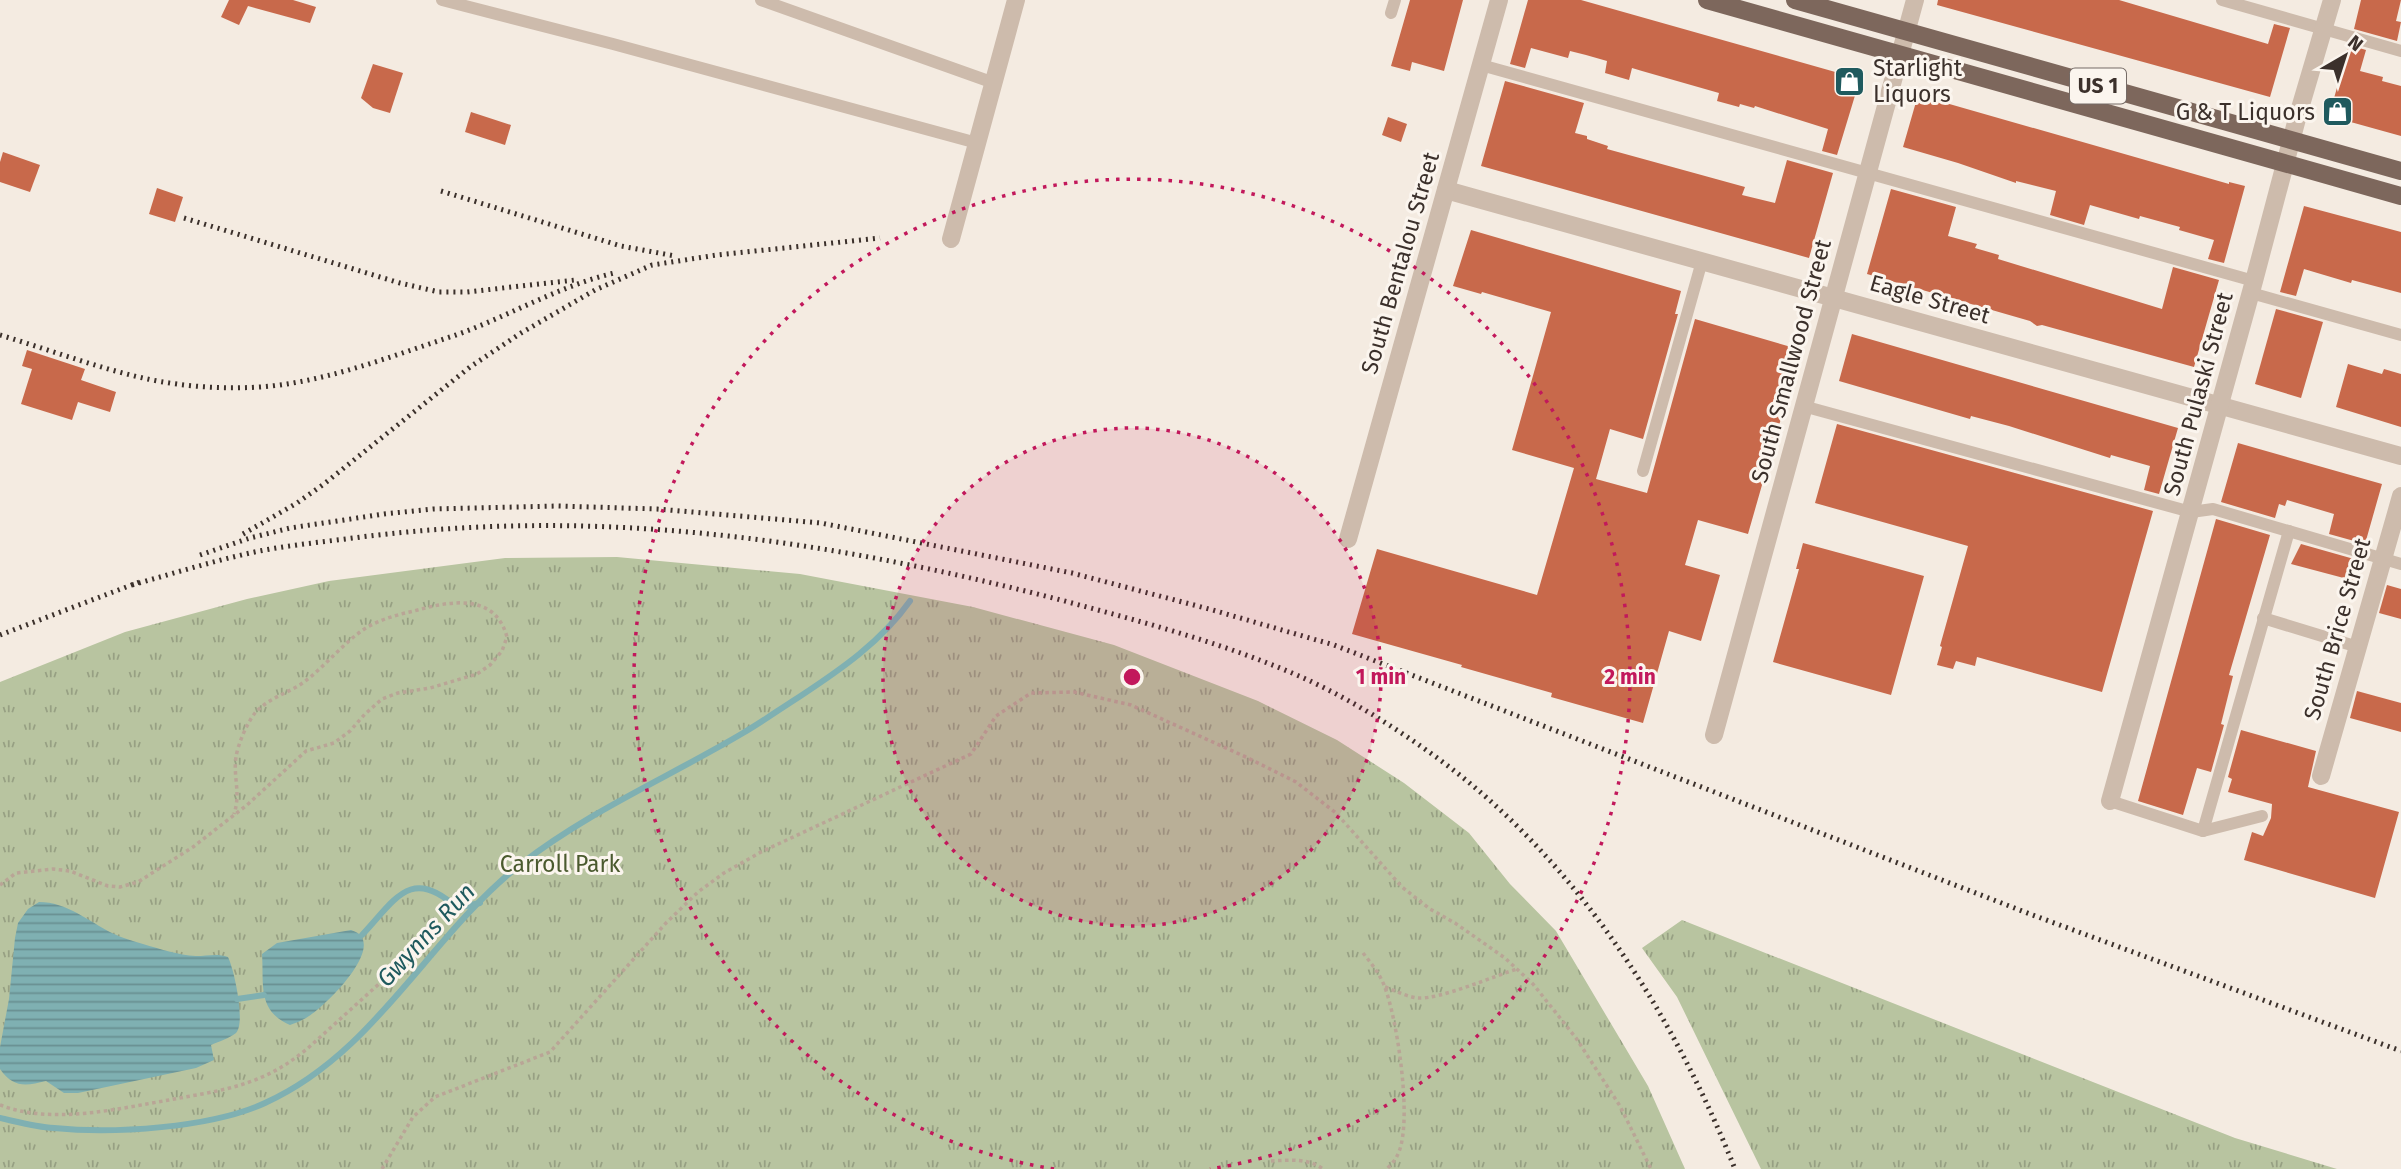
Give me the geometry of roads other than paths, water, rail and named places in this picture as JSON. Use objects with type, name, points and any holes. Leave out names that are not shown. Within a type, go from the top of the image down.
[{"type":"main road","name":"US 1","points":[[1707,0],[2401,196]]},
{"type":"main road","name":"US 1","points":[[1795,0],[2401,171]]},
{"type":"street","points":[[951,239],[1016,0]]},
{"type":"street","name":"South Bentalou Street","points":[[1348,539],[1499,0]]},
{"type":"street","name":"South Smallwood Street","points":[[1714,735],[1915,0]]},
{"type":"street","name":"South Pulaski Street","points":[[2110,801],[2332,0]]},
{"type":"street","name":"Eagle Street","points":[[1446,190],[2401,456]]},
{"type":"street","name":"South Brice Street","points":[[2321,776],[2401,496]]},
{"type":"lane","points":[[442,0],[978,143]]},
{"type":"lane","points":[[761,0],[993,83]]},
{"type":"lane","points":[[1391,13],[1395,0]]},
{"type":"lane","points":[[2222,0],[2401,51]]},
{"type":"lane","points":[[1480,65],[2253,287],[2401,335]]},
{"type":"lane","points":[[1643,471],[1702,261]]},
{"type":"lane","points":[[1804,406],[2191,512],[2213,509],[2401,564]]},
{"type":"lane","points":[[2203,831],[2289,531]]},
{"type":"lane","points":[[2263,618],[2358,647]]},
{"type":"lane","points":[[2110,801],[2203,831],[2262,816]]},
{"type":"water","points":[[39,902],[59,905],[116,935],[156,948],[196,956],[228,957],[236,984],[239,1008],[240,1019],[236,1033],[211,1045],[214,1060],[196,1068],[78,1093],[64,1093],[46,1081],[20,1084],[10,1080],[0,1069],[0,1047],[9,999],[15,938],[18,923],[28,909]]},
{"type":"water","points":[[351,930],[362,937],[364,948],[359,961],[339,989],[306,1018],[290,1025],[279,1019],[264,996],[262,954],[277,943]]},
{"type":"waterway","name":"Gwynns Run","points":[[0,1118],[40,1127],[78,1130],[161,1127],[243,1111],[265,1103],[304,1081],[339,1055],[370,1025],[457,925],[521,864],[574,827],[743,733],[814,687],[873,642],[910,601]]},
{"type":"waterway","points":[[362,935],[394,900],[415,888],[427,889],[441,895],[457,908],[480,903]]},
{"type":"waterway","points":[[237,999],[264,995]]},
{"type":"railway","points":[[441,191],[621,246],[675,256]]},
{"type":"railway","points":[[184,218],[400,283],[439,292],[467,292],[575,280]]},
{"type":"railway","points":[[243,534],[324,484],[470,367],[521,333],[595,290],[652,265],[717,255],[880,238]]},
{"type":"railway","points":[[0,335],[143,378],[196,386],[270,386],[330,375],[393,356],[456,335],[554,293],[614,273]]},
{"type":"railway","points":[[200,555],[290,528],[384,514],[433,509],[558,506],[657,509],[821,523],[1072,573],[1334,645],[2030,914],[2401,1051]]},
{"type":"railway","points":[[132,585],[250,553],[361,537],[451,529],[539,526],[626,528],[712,534],[884,560],[1057,599],[1180,633],[1240,653],[1317,684],[1386,723],[1436,757],[1486,797],[1532,842],[1575,890],[1614,942],[1649,996],[1710,1110],[1735,1169]]},
{"type":"railway","points":[[0,635],[142,581]]},
{"type":"place","name":"Starlight Liquors","points":[[1850,81]]},
{"type":"place","name":"G & T Liquors","points":[[2338,112]]},
{"type":"park label","name":"Carroll Park","points":[[560,864]]}]
